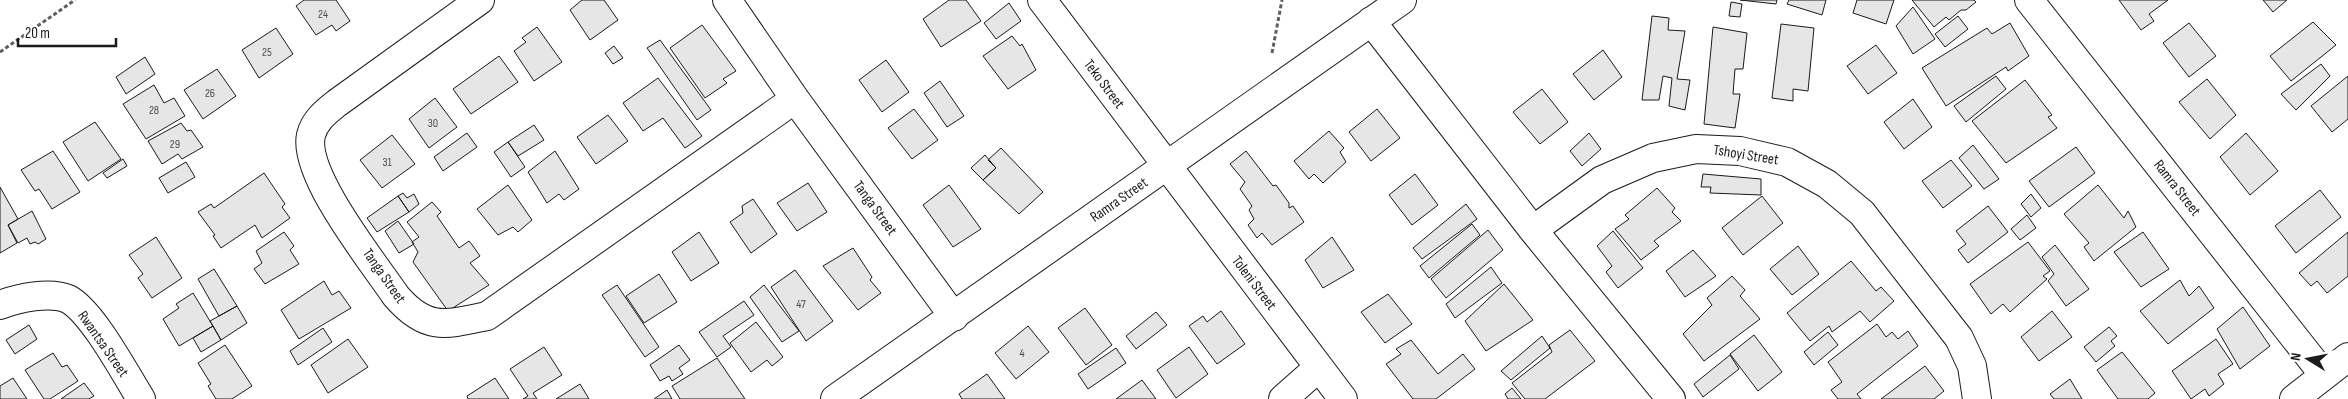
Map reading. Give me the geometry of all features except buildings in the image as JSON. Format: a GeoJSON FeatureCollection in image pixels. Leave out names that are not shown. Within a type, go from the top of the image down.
{"type":"FeatureCollection","features":[{"type":"Feature","properties":{"kind":"street","name":"Tanga Street"},"geometry":{"type":"LineString","coordinates":[[480,0],[337,103],[319,118],[311,135],[310,152],[324,189],[396,296],[408,310],[432,322],[452,323],[487,316],[795,99]]}},
{"type":"Feature","properties":{"kind":"street","name":"Tanga Street"},"geometry":{"type":"LineString","coordinates":[[727,0],[795,99],[954,317]]}},
{"type":"Feature","properties":{"kind":"street","name":"Teko Street"},"geometry":{"type":"LineString","coordinates":[[1042,0],[1166,167]]}},
{"type":"Feature","properties":{"kind":"street","name":"Ramra Street"},"geometry":{"type":"LineString","coordinates":[[835,399],[1402,0]]}},
{"type":"Feature","properties":{"kind":"street","name":"Ramra Street"},"geometry":{"type":"LineString","coordinates":[[2029,0],[2324,375]]}},
{"type":"Feature","properties":{"kind":"street"},"geometry":{"type":"LineString","coordinates":[[1371,21],[1533,230],[1671,399]]}},
{"type":"Feature","properties":{"kind":"street","name":"Tshoyi Street"},"geometry":{"type":"LineString","coordinates":[[1533,230],[1602,180],[1653,158],[1696,148],[1740,151],[1787,162],[1828,184],[1862,213],[1958,338],[1972,366],[1976,399]]}},
{"type":"Feature","properties":{"kind":"street","name":"Toleni Street"},"geometry":{"type":"LineString","coordinates":[[1166,167],[1343,399]]}},
{"type":"Feature","properties":{"kind":"street","name":"Rwantsa Street"},"geometry":{"type":"LineString","coordinates":[[0,305],[14,300],[41,296],[68,299],[80,309],[95,327],[141,399]]}},
{"type":"Feature","properties":{"kind":"street"},"geometry":{"type":"LineString","coordinates":[[2294,399],[2348,356]]}},
{"type":"Feature","properties":{"kind":"street"},"geometry":{"type":"LineString","coordinates":[[1283,399],[1318,368]]}},
{"type":"Feature","properties":{"kind":"path"},"geometry":{"type":"LineString","coordinates":[[0,52],[75,0]]}},
{"type":"Feature","properties":{"kind":"path"},"geometry":{"type":"LineString","coordinates":[[1272,54],[1282,0]]}}]}
